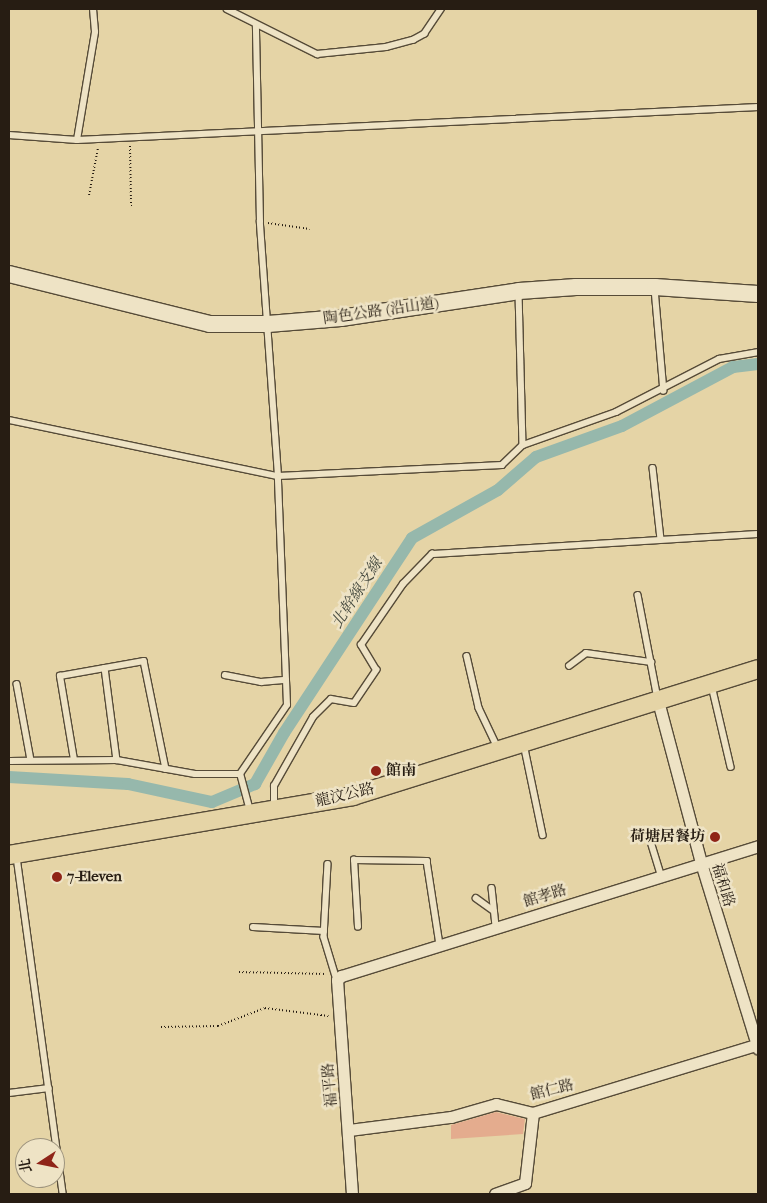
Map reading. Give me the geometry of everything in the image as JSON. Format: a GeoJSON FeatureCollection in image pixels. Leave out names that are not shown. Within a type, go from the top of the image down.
{"type":"FeatureCollection","features":[{"type":"Feature","properties":{"kind":"main road","name":"陶色公路 (沿山道)"},"geometry":{"type":"LineString","coordinates":[[9,274],[187,320],[210,324],[268,324],[341,318],[518,291],[655,287],[758,294]]}},
{"type":"Feature","properties":{"kind":"main road","name":"龍汶公路"},"geometry":{"type":"LineString","coordinates":[[12,855],[353,796],[758,669]]}},
{"type":"Feature","properties":{"kind":"street","name":"福和路"},"geometry":{"type":"LineString","coordinates":[[658,701],[701,863],[758,1045]]}},
{"type":"Feature","properties":{"kind":"street","name":"館孝路"},"geometry":{"type":"LineString","coordinates":[[338,976],[758,846]]}},
{"type":"Feature","properties":{"kind":"street","name":"福平路"},"geometry":{"type":"LineString","coordinates":[[338,976],[352,1194]]}},
{"type":"Feature","properties":{"kind":"street","name":"館仁路"},"geometry":{"type":"LineString","coordinates":[[349,1130],[451,1117],[496,1104],[534,1113],[758,1045]]}},
{"type":"Feature","properties":{"kind":"street"},"geometry":{"type":"LineString","coordinates":[[495,1194],[525,1183],[534,1113]]}},
{"type":"Feature","properties":{"kind":"lane"},"geometry":{"type":"LineString","coordinates":[[77,140],[95,32],[94,9]]}},
{"type":"Feature","properties":{"kind":"lane"},"geometry":{"type":"LineString","coordinates":[[227,9],[256,26],[317,54],[386,47],[413,40],[424,34],[441,9]]}},
{"type":"Feature","properties":{"kind":"lane"},"geometry":{"type":"LineString","coordinates":[[250,814],[240,774],[286,705],[278,476],[260,222],[256,26]]}},
{"type":"Feature","properties":{"kind":"lane"},"geometry":{"type":"LineString","coordinates":[[9,135],[77,140],[758,107]]}},
{"type":"Feature","properties":{"kind":"lane"},"geometry":{"type":"LineString","coordinates":[[655,287],[664,390]]}},
{"type":"Feature","properties":{"kind":"lane"},"geometry":{"type":"LineString","coordinates":[[518,291],[523,445]]}},
{"type":"Feature","properties":{"kind":"lane"},"geometry":{"type":"LineString","coordinates":[[9,420],[278,476],[502,465],[523,445],[616,412],[664,390],[719,359],[758,352]]}},
{"type":"Feature","properties":{"kind":"lane"},"geometry":{"type":"LineString","coordinates":[[653,468],[661,539]]}},
{"type":"Feature","properties":{"kind":"lane"},"geometry":{"type":"LineString","coordinates":[[274,810],[274,786],[313,717],[331,699],[354,703],[376,670],[362,645],[403,584],[432,554],[758,534]]}},
{"type":"Feature","properties":{"kind":"lane"},"geometry":{"type":"LineString","coordinates":[[638,595],[658,701]]}},
{"type":"Feature","properties":{"kind":"lane"},"geometry":{"type":"LineString","coordinates":[[569,666],[586,653],[651,662]]}},
{"type":"Feature","properties":{"kind":"lane"},"geometry":{"type":"LineString","coordinates":[[467,656],[479,708],[498,750]]}},
{"type":"Feature","properties":{"kind":"lane"},"geometry":{"type":"LineString","coordinates":[[74,760],[60,676],[144,661],[166,769]]}},
{"type":"Feature","properties":{"kind":"lane"},"geometry":{"type":"LineString","coordinates":[[105,668],[117,760]]}},
{"type":"Feature","properties":{"kind":"lane"},"geometry":{"type":"LineString","coordinates":[[225,675],[261,682],[286,680]]}},
{"type":"Feature","properties":{"kind":"lane"},"geometry":{"type":"LineString","coordinates":[[17,684],[31,760]]}},
{"type":"Feature","properties":{"kind":"lane"},"geometry":{"type":"LineString","coordinates":[[712,684],[732,767]]}},
{"type":"Feature","properties":{"kind":"lane"},"geometry":{"type":"LineString","coordinates":[[524,742],[543,835]]}},
{"type":"Feature","properties":{"kind":"lane"},"geometry":{"type":"LineString","coordinates":[[9,761],[117,760],[195,774],[240,774]]}},
{"type":"Feature","properties":{"kind":"lane"},"geometry":{"type":"LineString","coordinates":[[652,845],[661,875]]}},
{"type":"Feature","properties":{"kind":"lane"},"geometry":{"type":"LineString","coordinates":[[12,855],[49,1088],[63,1194]]}},
{"type":"Feature","properties":{"kind":"lane"},"geometry":{"type":"LineString","coordinates":[[358,927],[354,860],[427,861],[440,945]]}},
{"type":"Feature","properties":{"kind":"lane"},"geometry":{"type":"LineString","coordinates":[[328,864],[324,931],[338,976]]}},
{"type":"Feature","properties":{"kind":"lane"},"geometry":{"type":"LineString","coordinates":[[492,888],[496,927]]}},
{"type":"Feature","properties":{"kind":"lane"},"geometry":{"type":"LineString","coordinates":[[476,898],[494,911]]}},
{"type":"Feature","properties":{"kind":"lane"},"geometry":{"type":"LineString","coordinates":[[253,927],[324,931]]}},
{"type":"Feature","properties":{"kind":"lane"},"geometry":{"type":"LineString","coordinates":[[9,1093],[49,1088]]}},
{"type":"Feature","properties":{"kind":"path"},"geometry":{"type":"LineString","coordinates":[[130,137],[130,206]]}},
{"type":"Feature","properties":{"kind":"path"},"geometry":{"type":"LineString","coordinates":[[89,195],[100,139]]}},
{"type":"Feature","properties":{"kind":"path"},"geometry":{"type":"LineString","coordinates":[[260,222],[310,229]]}},
{"type":"Feature","properties":{"kind":"path"},"geometry":{"type":"LineString","coordinates":[[239,972],[338,976]]}},
{"type":"Feature","properties":{"kind":"path"},"geometry":{"type":"LineString","coordinates":[[161,1027],[218,1026],[266,1008],[340,1018]]}},
{"type":"Feature","properties":{"kind":"building"},"geometry":{"type":"Polygon","coordinates":[[[496,1112],[525,1119],[523,1134],[451,1139],[451,1125],[496,1112]]]}},
{"type":"Feature","properties":{"kind":"waterway","name":"北幹線支線"},"geometry":{"type":"LineString","coordinates":[[9,777],[128,784],[212,802],[255,784],[284,733],[412,538],[498,490],[536,457],[622,426],[733,367],[758,364]]}},
{"type":"Feature","properties":{"kind":"place","name":"館南"},"geometry":{"type":"Point","coordinates":[376,771]}},
{"type":"Feature","properties":{"kind":"place","name":"荷塘居餐坊"},"geometry":{"type":"Point","coordinates":[715,837]}},
{"type":"Feature","properties":{"kind":"place","name":"7-Eleven"},"geometry":{"type":"Point","coordinates":[57,877]}}]}
